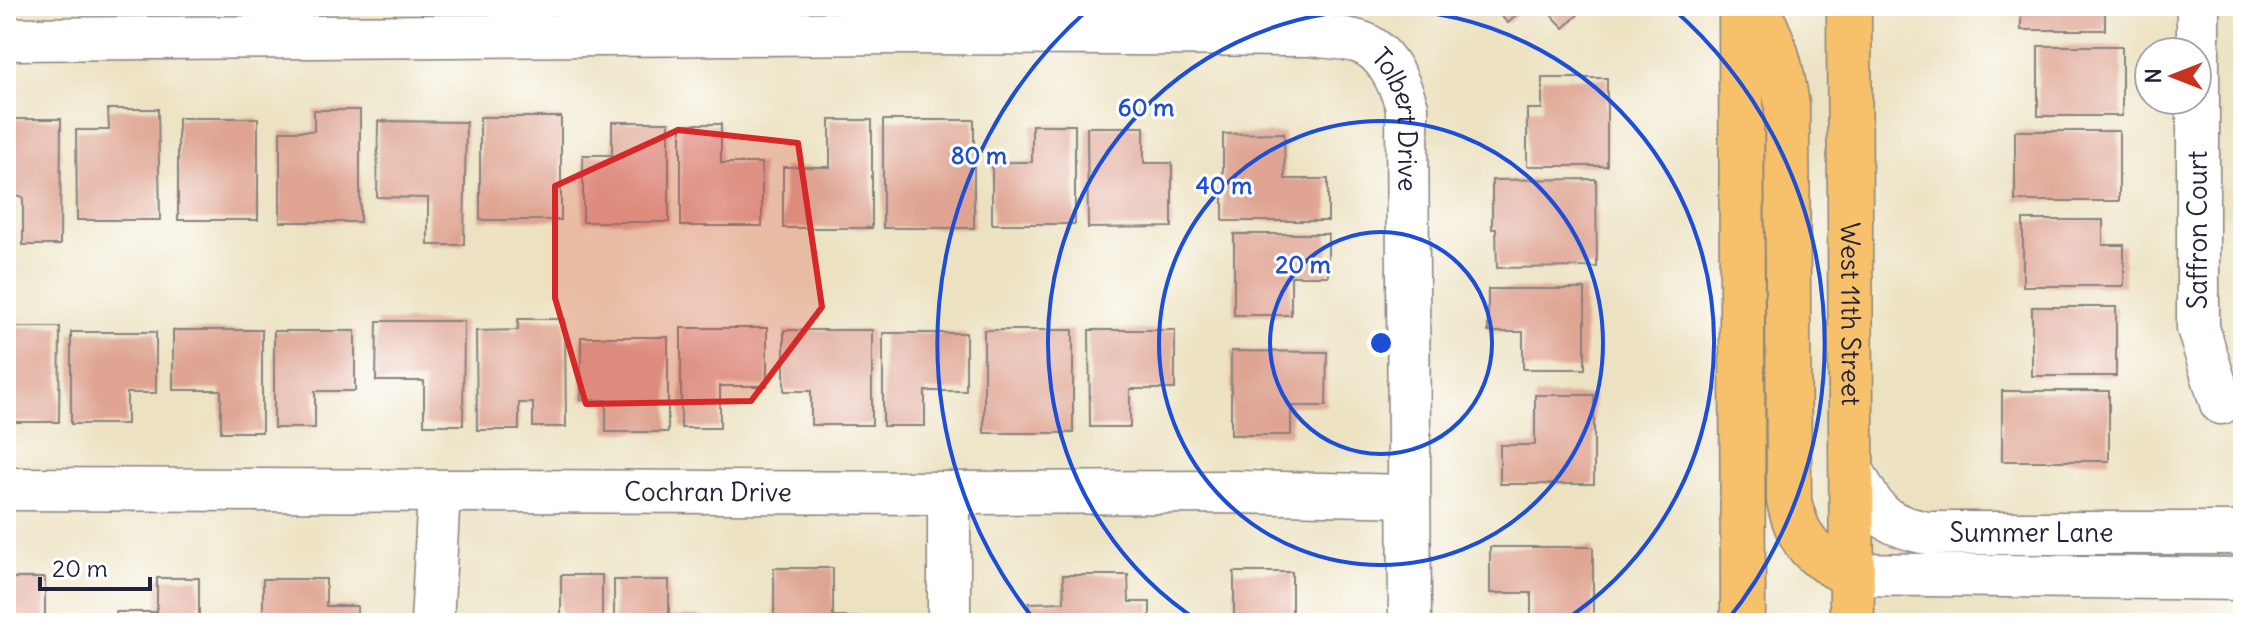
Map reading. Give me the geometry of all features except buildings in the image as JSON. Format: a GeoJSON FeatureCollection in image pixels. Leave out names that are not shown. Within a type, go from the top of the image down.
{"type":"FeatureCollection","features":[{"type":"Feature","properties":{"kind":"main road"},"geometry":{"type":"LineString","coordinates":[[1741,6],[1743,623]]}},
{"type":"Feature","properties":{"kind":"main road"},"geometry":{"type":"LineString","coordinates":[[1754,6],[1773,44],[1783,76],[1787,105],[1789,501],[1803,541],[1816,556],[1851,574]]}},
{"type":"Feature","properties":{"kind":"main road","name":"West 11th Street"},"geometry":{"type":"LineString","coordinates":[[1849,6],[1852,623]]}},
{"type":"Feature","properties":{"kind":"street","name":"Saffron Court"},"geometry":{"type":"LineString","coordinates":[[2198,6],[2198,328],[2221,403]]}},
{"type":"Feature","properties":{"kind":"street","name":"Tolbert Drive"},"geometry":{"type":"LineString","coordinates":[[6,39],[901,20],[1308,35],[1362,42],[1378,53],[1401,86],[1407,107],[1410,623]]}},
{"type":"Feature","properties":{"kind":"street","name":"Summer Lane"},"geometry":{"type":"LineString","coordinates":[[1851,468],[1883,517],[1903,528],[1927,533],[2243,533]]}},
{"type":"Feature","properties":{"kind":"street","name":"Cochran Drive"},"geometry":{"type":"LineString","coordinates":[[6,489],[1234,492],[1409,496]]}},
{"type":"Feature","properties":{"kind":"street"},"geometry":{"type":"LineString","coordinates":[[432,623],[439,492]]}},
{"type":"Feature","properties":{"kind":"street"},"geometry":{"type":"LineString","coordinates":[[949,493],[949,623]]}},
{"type":"Feature","properties":{"kind":"street","name":"Summer Lane"},"geometry":{"type":"LineString","coordinates":[[1851,574],[2243,579]]}},
{"type":"Feature","properties":{"kind":"highlighted area"},"geometry":{"type":"Polygon","coordinates":[[[678,130],[798,143],[822,307],[751,401],[586,404],[555,298],[555,186],[678,130]]]}}]}
